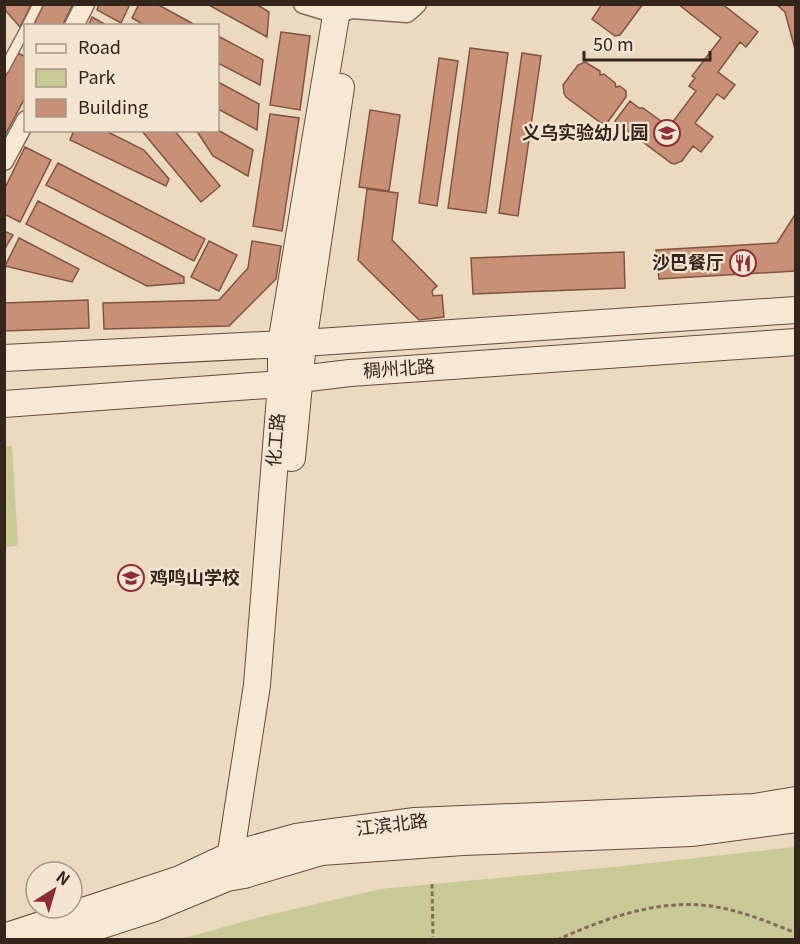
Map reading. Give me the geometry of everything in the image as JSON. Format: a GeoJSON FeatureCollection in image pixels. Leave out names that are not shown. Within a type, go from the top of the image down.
{"type":"FeatureCollection","features":[{"type":"Feature","properties":{"kind":"main road","name":"化工路"},"geometry":{"type":"LineString","coordinates":[[238,865],[291,382],[292,344],[345,8]]}},
{"type":"Feature","properties":{"kind":"main road","name":"稠州北路"},"geometry":{"type":"LineString","coordinates":[[4,358],[292,344],[795,310]]}},
{"type":"Feature","properties":{"kind":"main road","name":"稠州北路"},"geometry":{"type":"LineString","coordinates":[[4,404],[291,382],[362,372],[795,342]]}},
{"type":"Feature","properties":{"kind":"main road","name":"江滨北路"},"geometry":{"type":"LineString","coordinates":[[56,939],[152,909],[296,837],[415,820],[754,807],[795,800]]}},
{"type":"Feature","properties":{"kind":"main road","name":"江滨北路"},"geometry":{"type":"LineString","coordinates":[[4,937],[180,879],[238,865],[321,852],[463,842],[691,833],[795,819]]}},
{"type":"Feature","properties":{"kind":"street"},"geometry":{"type":"LineString","coordinates":[[75,24],[85,4]]}},
{"type":"Feature","properties":{"kind":"street"},"geometry":{"type":"LineString","coordinates":[[303,4],[407,13],[417,4]]}},
{"type":"Feature","properties":{"kind":"street"},"geometry":{"type":"LineString","coordinates":[[4,160],[24,124]]}},
{"type":"Feature","properties":{"kind":"lane"},"geometry":{"type":"LineString","coordinates":[[28,24],[38,4]]}},
{"type":"Feature","properties":{"kind":"lane"},"geometry":{"type":"LineString","coordinates":[[4,69],[24,31]]}},
{"type":"Feature","properties":{"kind":"path"},"geometry":{"type":"LineString","coordinates":[[432,884],[433,937]]}},
{"type":"Feature","properties":{"kind":"path"},"geometry":{"type":"LineString","coordinates":[[557,939],[601,921],[640,910],[684,905],[719,907],[757,917],[795,933]]}},
{"type":"Feature","properties":{"kind":"green space"},"geometry":{"type":"Polygon","coordinates":[[[4,446],[12,446],[18,546],[5,547],[4,446]]]}},
{"type":"Feature","properties":{"kind":"green space"},"geometry":{"type":"Polygon","coordinates":[[[795,847],[795,939],[180,939],[264,916],[381,889],[795,847]]]}},
{"type":"Feature","properties":{"kind":"building"},"geometry":{"type":"Polygon","coordinates":[[[4,4],[28,4],[30,7],[20,27],[4,9],[4,4]]]}},
{"type":"Feature","properties":{"kind":"building"},"geometry":{"type":"Polygon","coordinates":[[[44,4],[73,4],[63,24],[34,24],[44,4]]]}},
{"type":"Feature","properties":{"kind":"building"},"geometry":{"type":"Polygon","coordinates":[[[99,4],[130,4],[121,23],[97,10],[99,4]]]}},
{"type":"Feature","properties":{"kind":"building"},"geometry":{"type":"Polygon","coordinates":[[[139,4],[157,4],[193,24],[142,24],[132,18],[139,4]]]}},
{"type":"Feature","properties":{"kind":"building"},"geometry":{"type":"Polygon","coordinates":[[[207,4],[256,4],[269,12],[267,37],[207,4]]]}},
{"type":"Feature","properties":{"kind":"building"},"geometry":{"type":"Polygon","coordinates":[[[602,4],[643,4],[620,35],[615,36],[592,19],[602,4]]]}},
{"type":"Feature","properties":{"kind":"building"},"geometry":{"type":"Polygon","coordinates":[[[678,4],[722,4],[758,32],[746,47],[740,42],[718,72],[735,85],[724,99],[717,94],[695,123],[713,137],[701,152],[693,146],[682,161],[675,164],[615,121],[630,101],[669,127],[696,91],[689,86],[695,78],[692,76],[721,38],[678,4]]]}},
{"type":"Feature","properties":{"kind":"building"},"geometry":{"type":"Polygon","coordinates":[[[776,4],[796,4],[796,53],[785,12],[776,4]]]}},
{"type":"Feature","properties":{"kind":"building"},"geometry":{"type":"Polygon","coordinates":[[[92,17],[104,24],[89,24],[92,17]]]}},
{"type":"Feature","properties":{"kind":"building"},"geometry":{"type":"Polygon","coordinates":[[[281,32],[310,36],[300,110],[270,105],[281,32]]]}},
{"type":"Feature","properties":{"kind":"building"},"geometry":{"type":"Polygon","coordinates":[[[219,37],[263,60],[260,85],[219,64],[219,37]]]}},
{"type":"Feature","properties":{"kind":"building"},"geometry":{"type":"Polygon","coordinates":[[[470,48],[508,53],[486,213],[448,208],[470,48]]]}},
{"type":"Feature","properties":{"kind":"building"},"geometry":{"type":"Polygon","coordinates":[[[18,53],[24,56],[24,100],[4,137],[4,79],[18,53]]]}},
{"type":"Feature","properties":{"kind":"building"},"geometry":{"type":"Polygon","coordinates":[[[522,53],[541,56],[518,216],[499,213],[522,53]]]}},
{"type":"Feature","properties":{"kind":"building"},"geometry":{"type":"Polygon","coordinates":[[[439,58],[458,61],[437,206],[419,203],[439,58]]]}},
{"type":"Feature","properties":{"kind":"building"},"geometry":{"type":"Polygon","coordinates":[[[585,62],[600,71],[600,75],[604,74],[615,83],[616,87],[620,86],[626,91],[626,97],[607,123],[601,123],[566,97],[564,93],[563,85],[578,65],[585,62]]]}},
{"type":"Feature","properties":{"kind":"building"},"geometry":{"type":"Polygon","coordinates":[[[219,83],[259,104],[257,130],[219,110],[219,83]]]}},
{"type":"Feature","properties":{"kind":"building"},"geometry":{"type":"Polygon","coordinates":[[[370,110],[400,115],[389,191],[359,187],[370,110]]]}},
{"type":"Feature","properties":{"kind":"building"},"geometry":{"type":"Polygon","coordinates":[[[270,114],[299,118],[282,231],[253,226],[270,114]]]}},
{"type":"Feature","properties":{"kind":"building"},"geometry":{"type":"Polygon","coordinates":[[[219,131],[253,150],[248,176],[213,156],[197,132],[219,131]]]}},
{"type":"Feature","properties":{"kind":"building"},"geometry":{"type":"Polygon","coordinates":[[[73,132],[108,132],[144,150],[169,179],[166,186],[70,140],[73,132]]]}},
{"type":"Feature","properties":{"kind":"building"},"geometry":{"type":"Polygon","coordinates":[[[143,132],[176,132],[220,186],[201,202],[143,132]]]}},
{"type":"Feature","properties":{"kind":"building"},"geometry":{"type":"Polygon","coordinates":[[[25,147],[51,160],[20,222],[4,214],[4,190],[25,147]]]}},
{"type":"Feature","properties":{"kind":"building"},"geometry":{"type":"Polygon","coordinates":[[[58,163],[205,239],[194,261],[46,185],[58,163]]]}},
{"type":"Feature","properties":{"kind":"building"},"geometry":{"type":"Polygon","coordinates":[[[367,189],[398,193],[392,240],[437,286],[432,291],[433,296],[442,295],[444,317],[419,320],[358,260],[367,189]]]}},
{"type":"Feature","properties":{"kind":"building"},"geometry":{"type":"Polygon","coordinates":[[[38,201],[184,277],[184,283],[147,286],[26,224],[38,201]]]}},
{"type":"Feature","properties":{"kind":"building"},"geometry":{"type":"Polygon","coordinates":[[[796,213],[796,271],[659,279],[656,250],[777,243],[796,213]]]}},
{"type":"Feature","properties":{"kind":"building"},"geometry":{"type":"Polygon","coordinates":[[[4,231],[13,235],[4,250],[4,231]]]}},
{"type":"Feature","properties":{"kind":"building"},"geometry":{"type":"Polygon","coordinates":[[[19,238],[79,269],[72,282],[5,266],[19,238]]]}},
{"type":"Feature","properties":{"kind":"building"},"geometry":{"type":"Polygon","coordinates":[[[209,241],[237,255],[219,291],[191,277],[209,241]]]}},
{"type":"Feature","properties":{"kind":"building"},"geometry":{"type":"Polygon","coordinates":[[[252,241],[281,246],[276,279],[229,326],[104,329],[103,303],[219,300],[248,268],[252,241]]]}},
{"type":"Feature","properties":{"kind":"building"},"geometry":{"type":"Polygon","coordinates":[[[624,252],[625,288],[473,294],[471,258],[624,252]]]}},
{"type":"Feature","properties":{"kind":"building"},"geometry":{"type":"Polygon","coordinates":[[[88,300],[89,328],[4,331],[4,303],[88,300]]]}},
{"type":"Feature","properties":{"kind":"place","name":"义乌实验幼儿园"},"geometry":{"type":"Point","coordinates":[667,133]}},
{"type":"Feature","properties":{"kind":"place","name":"沙巴餐厅"},"geometry":{"type":"Point","coordinates":[743,263]}},
{"type":"Feature","properties":{"kind":"place","name":"鸡鸣山学校"},"geometry":{"type":"Point","coordinates":[131,578]}}]}
